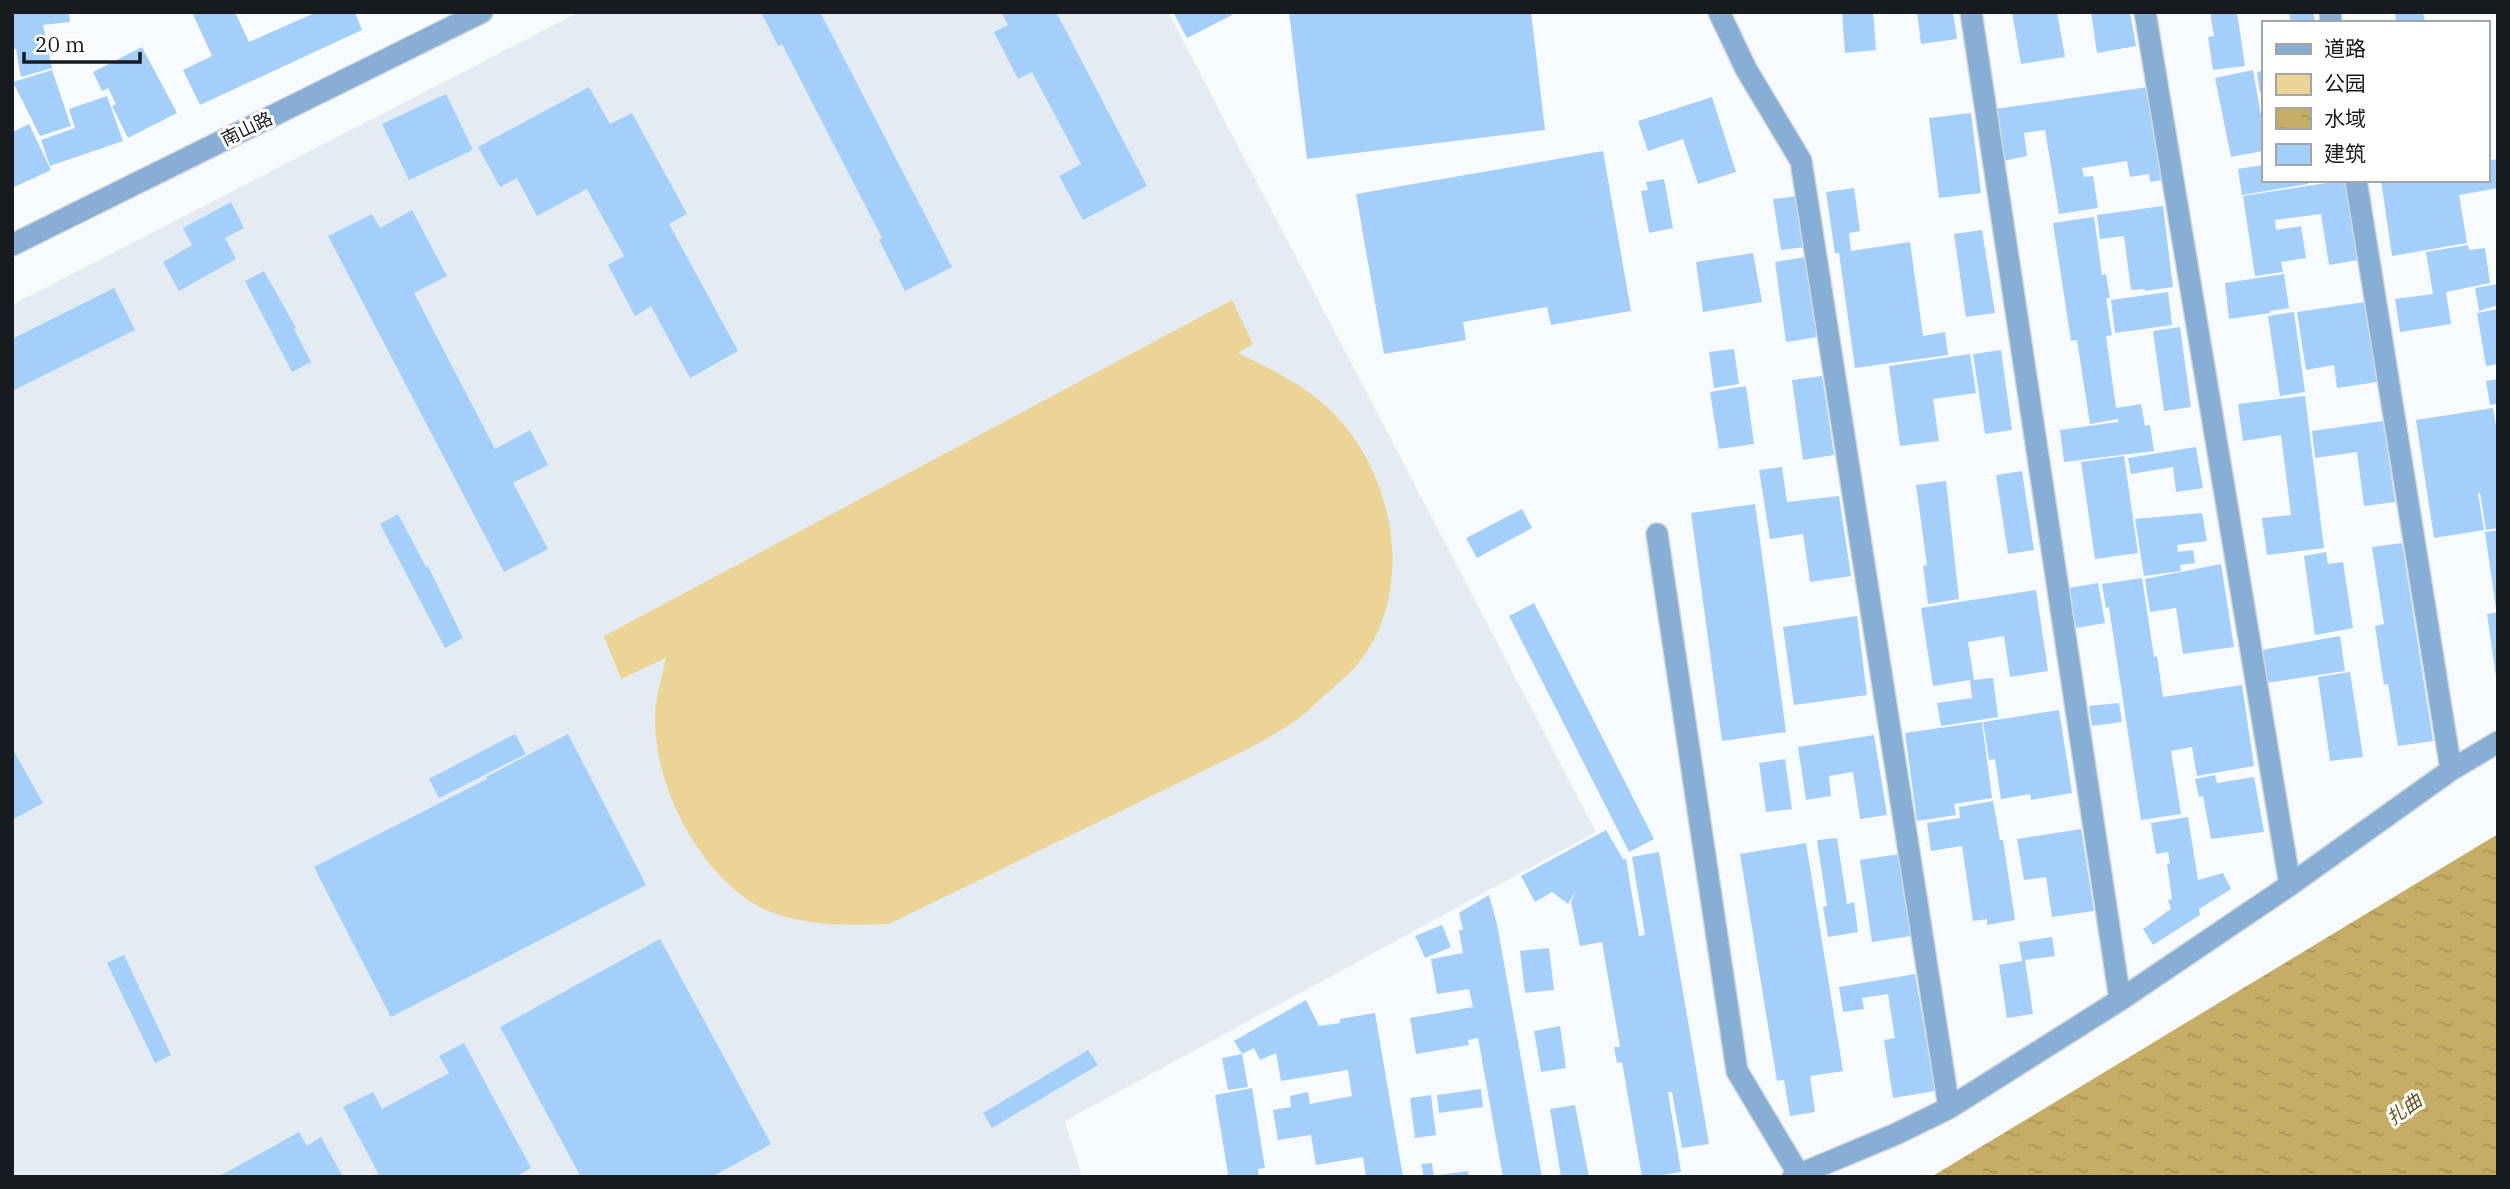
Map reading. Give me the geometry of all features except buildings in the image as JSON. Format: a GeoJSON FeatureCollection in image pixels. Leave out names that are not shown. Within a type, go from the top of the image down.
{"type":"FeatureCollection","features":[{"type":"Feature","properties":{"kind":"street","name":"南山路"},"geometry":{"type":"LineString","coordinates":[[12,245],[482,12]]}},
{"type":"Feature","properties":{"kind":"street"},"geometry":{"type":"LineString","coordinates":[[1719,12],[1746,69],[1801,161],[1949,1108]]}},
{"type":"Feature","properties":{"kind":"street"},"geometry":{"type":"LineString","coordinates":[[1971,12],[2120,1000]]}},
{"type":"Feature","properties":{"kind":"street"},"geometry":{"type":"LineString","coordinates":[[2145,12],[2290,885]]}},
{"type":"Feature","properties":{"kind":"street"},"geometry":{"type":"LineString","coordinates":[[2356,182],[2451,770]]}},
{"type":"Feature","properties":{"kind":"street"},"geometry":{"type":"LineString","coordinates":[[1657,534],[1737,1071],[1796,1176],[1896,1134],[1949,1108],[2120,1000],[2290,885],[2451,770],[2498,742]]}},
{"type":"Feature","properties":{"kind":"shaded area"},"geometry":{"type":"Polygon","coordinates":[[[579,12],[1168,12],[1596,832],[1065,1121],[1082,1177],[12,1177],[12,305],[579,12]]]}},
{"type":"Feature","properties":{"kind":"green space"},"geometry":{"type":"Polygon","coordinates":[[[1232,300],[1253,344],[1238,353],[1296,384],[1328,408],[1351,434],[1369,464],[1383,497],[1391,532],[1392,568],[1388,602],[1376,635],[1355,668],[1298,719],[1248,749],[889,924],[853,925],[798,920],[763,909],[728,884],[694,842],[680,818],[661,767],[655,716],[666,658],[621,679],[604,636],[1232,300]]]}},
{"type":"Feature","properties":{"kind":"water","name":"扎曲"},"geometry":{"type":"Polygon","coordinates":[[[2498,834],[2498,1177],[1931,1177],[2498,834]]]}}]}
